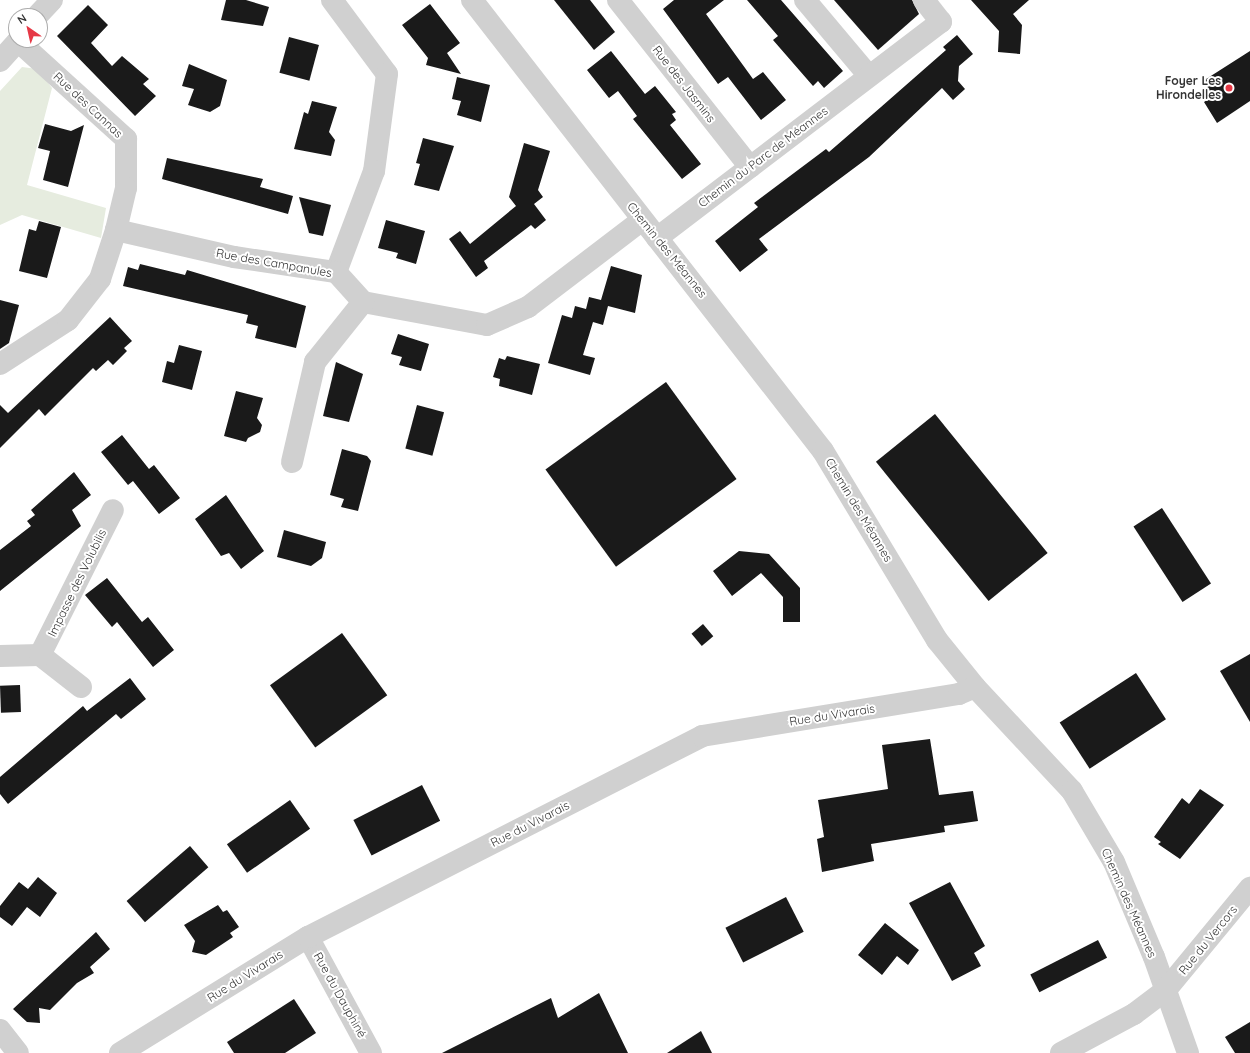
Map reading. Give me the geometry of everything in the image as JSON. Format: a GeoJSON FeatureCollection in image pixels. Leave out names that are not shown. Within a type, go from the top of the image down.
{"type":"FeatureCollection","features":[{"type":"Feature","properties":{"kind":"street"},"geometry":{"type":"LineString","coordinates":[[44,8],[52,0]]}},
{"type":"Feature","properties":{"kind":"street"},"geometry":{"type":"LineString","coordinates":[[332,0],[387,74],[374,171],[336,272]]}},
{"type":"Feature","properties":{"kind":"street","name":"Chemin des Méannes"},"geometry":{"type":"LineString","coordinates":[[472,0],[642,220],[824,451],[937,640],[975,687],[1072,791],[1114,862],[1188,1053]]}},
{"type":"Feature","properties":{"kind":"street","name":"Rue des Jasmins"},"geometry":{"type":"LineString","coordinates":[[618,0],[750,168]]}},
{"type":"Feature","properties":{"kind":"street"},"geometry":{"type":"LineString","coordinates":[[805,0],[869,76]]}},
{"type":"Feature","properties":{"kind":"street","name":"Chemin du Parc de Méannes"},"geometry":{"type":"LineString","coordinates":[[657,238],[941,22],[924,0]]}},
{"type":"Feature","properties":{"kind":"street"},"geometry":{"type":"LineString","coordinates":[[0,61],[12,48]]}},
{"type":"Feature","properties":{"kind":"street","name":"Rue des Cannas"},"geometry":{"type":"LineString","coordinates":[[27,48],[126,139],[126,188],[116,230]]}},
{"type":"Feature","properties":{"kind":"street"},"geometry":{"type":"LineString","coordinates":[[292,462],[315,362],[363,302],[460,322],[487,325],[500,321],[528,307],[642,220]]}},
{"type":"Feature","properties":{"kind":"street"},"geometry":{"type":"LineString","coordinates":[[0,364],[68,320],[100,278],[116,230]]}},
{"type":"Feature","properties":{"kind":"street","name":"Rue des Campanules"},"geometry":{"type":"LineString","coordinates":[[116,230],[234,257],[336,272],[363,302]]}},
{"type":"Feature","properties":{"kind":"street","name":"Impasse des Volubilis"},"geometry":{"type":"LineString","coordinates":[[40,655],[113,510]]}},
{"type":"Feature","properties":{"kind":"street"},"geometry":{"type":"LineString","coordinates":[[0,656],[40,655],[81,687]]}},
{"type":"Feature","properties":{"kind":"street","name":"Rue du Vivarais"},"geometry":{"type":"LineString","coordinates":[[120,1053],[308,937],[702,736],[959,694],[975,687]]}},
{"type":"Feature","properties":{"kind":"street","name":"Rue du Vercors"},"geometry":{"type":"LineString","coordinates":[[1061,1053],[1134,1014],[1165,991],[1250,888]]}},
{"type":"Feature","properties":{"kind":"street","name":"Rue du Dauphiné"},"geometry":{"type":"LineString","coordinates":[[308,937],[372,1053]]}},
{"type":"Feature","properties":{"kind":"street"},"geometry":{"type":"LineString","coordinates":[[0,1030],[18,1053]]}},
{"type":"Feature","properties":{"kind":"shaded area"},"geometry":{"type":"Polygon","coordinates":[[[22,67],[37,69],[52,88],[27,185],[106,208],[101,238],[22,215],[0,225],[0,91],[22,67]]]}},
{"type":"Feature","properties":{"kind":"building"},"geometry":{"type":"Polygon","coordinates":[[[226,0],[246,0],[269,7],[263,26],[221,20],[226,0]]]}},
{"type":"Feature","properties":{"kind":"building"},"geometry":{"type":"Polygon","coordinates":[[[554,0],[590,0],[615,32],[594,50],[554,0]]]}},
{"type":"Feature","properties":{"kind":"building"},"geometry":{"type":"Polygon","coordinates":[[[674,0],[724,0],[706,14],[753,79],[763,72],[786,100],[761,120],[728,77],[718,84],[663,9],[674,0]]]}},
{"type":"Feature","properties":{"kind":"building"},"geometry":{"type":"Polygon","coordinates":[[[747,0],[781,0],[843,71],[824,88],[818,81],[813,86],[773,40],[778,36],[747,0]]]}},
{"type":"Feature","properties":{"kind":"building"},"geometry":{"type":"Polygon","coordinates":[[[834,0],[912,0],[919,14],[878,50],[834,0]]]}},
{"type":"Feature","properties":{"kind":"building"},"geometry":{"type":"Polygon","coordinates":[[[971,0],[1029,0],[1013,14],[1022,25],[1020,54],[998,52],[999,31],[971,0]]]}},
{"type":"Feature","properties":{"kind":"building"},"geometry":{"type":"Polygon","coordinates":[[[430,4],[460,43],[447,53],[461,74],[426,65],[428,58],[402,25],[430,4]]]}},
{"type":"Feature","properties":{"kind":"building"},"geometry":{"type":"Polygon","coordinates":[[[88,5],[108,25],[91,43],[112,66],[122,56],[149,79],[143,84],[156,96],[135,116],[57,36],[88,5]]]}},
{"type":"Feature","properties":{"kind":"building"},"geometry":{"type":"Polygon","coordinates":[[[957,35],[973,54],[959,66],[958,81],[965,89],[953,100],[942,88],[869,157],[759,239],[768,250],[740,272],[715,241],[758,207],[754,203],[826,149],[829,152],[946,50],[943,47],[957,35]]]}},
{"type":"Feature","properties":{"kind":"building"},"geometry":{"type":"Polygon","coordinates":[[[289,37],[319,45],[309,81],[279,73],[289,37]]]}},
{"type":"Feature","properties":{"kind":"building"},"geometry":{"type":"Polygon","coordinates":[[[611,51],[645,94],[655,86],[676,112],[672,114],[676,120],[670,125],[701,164],[682,179],[633,119],[637,116],[618,91],[609,98],[587,70],[611,51]]]}},
{"type":"Feature","properties":{"kind":"building","name":"Foyer Les Hirondelles"},"geometry":{"type":"Polygon","coordinates":[[[1250,51],[1250,101],[1217,123],[1204,102],[1213,96],[1203,81],[1250,51]]]}},
{"type":"Feature","properties":{"kind":"building"},"geometry":{"type":"Polygon","coordinates":[[[189,64],[227,80],[220,106],[210,112],[188,105],[194,89],[182,86],[189,64]]]}},
{"type":"Feature","properties":{"kind":"building"},"geometry":{"type":"Polygon","coordinates":[[[457,77],[490,85],[481,122],[457,115],[461,101],[452,99],[457,77]]]}},
{"type":"Feature","properties":{"kind":"building"},"geometry":{"type":"Polygon","coordinates":[[[312,101],[337,107],[329,132],[335,140],[331,156],[294,149],[304,112],[308,114],[312,101]]]}},
{"type":"Feature","properties":{"kind":"building"},"geometry":{"type":"Polygon","coordinates":[[[45,124],[71,131],[84,125],[68,187],[43,180],[50,151],[38,148],[45,124]]]}},
{"type":"Feature","properties":{"kind":"building"},"geometry":{"type":"Polygon","coordinates":[[[423,138],[454,146],[439,191],[414,185],[420,164],[416,163],[423,138]]]}},
{"type":"Feature","properties":{"kind":"building"},"geometry":{"type":"Polygon","coordinates":[[[524,143],[550,151],[538,190],[543,197],[534,204],[546,220],[535,229],[531,225],[484,261],[488,268],[476,277],[449,239],[460,231],[470,244],[516,206],[509,197],[524,143]]]}},
{"type":"Feature","properties":{"kind":"building"},"geometry":{"type":"Polygon","coordinates":[[[167,158],[263,179],[260,187],[293,196],[288,214],[162,179],[167,158]]]}},
{"type":"Feature","properties":{"kind":"building"},"geometry":{"type":"Polygon","coordinates":[[[299,197],[331,205],[323,236],[309,233],[299,197]]]}},
{"type":"Feature","properties":{"kind":"building"},"geometry":{"type":"Polygon","coordinates":[[[386,220],[425,231],[416,264],[396,258],[398,253],[378,248],[386,220]]]}},
{"type":"Feature","properties":{"kind":"building"},"geometry":{"type":"Polygon","coordinates":[[[39,221],[61,227],[47,278],[19,271],[29,229],[36,231],[39,221]]]}},
{"type":"Feature","properties":{"kind":"building"},"geometry":{"type":"Polygon","coordinates":[[[140,264],[185,275],[187,270],[306,306],[296,348],[255,338],[258,326],[246,323],[248,315],[123,286],[128,267],[138,270],[140,264]]]}},
{"type":"Feature","properties":{"kind":"building"},"geometry":{"type":"Polygon","coordinates":[[[611,266],[642,275],[635,313],[608,306],[603,325],[593,322],[583,355],[595,358],[590,375],[548,363],[562,315],[572,318],[575,306],[586,309],[589,297],[601,300],[611,266]]]}},
{"type":"Feature","properties":{"kind":"building"},"geometry":{"type":"Polygon","coordinates":[[[0,300],[19,305],[9,343],[0,349],[0,300]]]}},
{"type":"Feature","properties":{"kind":"building"},"geometry":{"type":"Polygon","coordinates":[[[110,317],[132,341],[124,348],[127,351],[113,365],[108,360],[96,371],[93,368],[45,416],[39,409],[0,448],[0,405],[8,413],[110,317]]]}},
{"type":"Feature","properties":{"kind":"building"},"geometry":{"type":"Polygon","coordinates":[[[398,334],[429,344],[421,371],[399,365],[402,357],[391,354],[398,334]]]}},
{"type":"Feature","properties":{"kind":"building"},"geometry":{"type":"Polygon","coordinates":[[[179,345],[202,351],[192,390],[162,382],[167,361],[174,363],[179,345]]]}},
{"type":"Feature","properties":{"kind":"building"},"geometry":{"type":"Polygon","coordinates":[[[507,356],[540,364],[532,395],[499,386],[500,379],[493,377],[499,358],[505,360],[507,356]]]}},
{"type":"Feature","properties":{"kind":"building"},"geometry":{"type":"Polygon","coordinates":[[[336,362],[363,374],[349,422],[323,416],[336,362]]]}},
{"type":"Feature","properties":{"kind":"building"},"geometry":{"type":"Polygon","coordinates":[[[666,382],[737,479],[616,567],[545,470],[666,382]]]}},
{"type":"Feature","properties":{"kind":"building"},"geometry":{"type":"Polygon","coordinates":[[[236,391],[263,398],[257,418],[262,425],[260,432],[248,438],[246,442],[224,436],[236,391]]]}},
{"type":"Feature","properties":{"kind":"building"},"geometry":{"type":"Polygon","coordinates":[[[417,405],[444,412],[432,456],[405,448],[417,405]]]}},
{"type":"Feature","properties":{"kind":"building"},"geometry":{"type":"Polygon","coordinates":[[[935,414],[1048,553],[989,601],[876,462],[935,414]]]}},
{"type":"Feature","properties":{"kind":"building"},"geometry":{"type":"Polygon","coordinates":[[[122,435],[149,469],[154,465],[180,498],[159,514],[133,481],[128,485],[101,452],[122,435]]]}},
{"type":"Feature","properties":{"kind":"building"},"geometry":{"type":"Polygon","coordinates":[[[342,449],[367,456],[371,461],[358,511],[341,507],[344,499],[330,495],[342,449]]]}},
{"type":"Feature","properties":{"kind":"building"},"geometry":{"type":"Polygon","coordinates":[[[74,472],[91,495],[72,510],[81,526],[0,591],[0,550],[31,526],[27,521],[35,515],[31,510],[74,472]]]}},
{"type":"Feature","properties":{"kind":"building"},"geometry":{"type":"Polygon","coordinates":[[[226,495],[264,551],[241,569],[229,553],[221,556],[195,519],[226,495]]]}},
{"type":"Feature","properties":{"kind":"building"},"geometry":{"type":"Polygon","coordinates":[[[1162,508],[1211,583],[1183,602],[1133,527],[1162,508]]]}},
{"type":"Feature","properties":{"kind":"building"},"geometry":{"type":"Polygon","coordinates":[[[284,530],[326,542],[322,558],[311,566],[277,557],[284,530]]]}},
{"type":"Feature","properties":{"kind":"building"},"geometry":{"type":"Polygon","coordinates":[[[739,551],[769,554],[800,588],[800,622],[783,622],[783,597],[761,573],[732,596],[713,571],[739,551]]]}},
{"type":"Feature","properties":{"kind":"building"},"geometry":{"type":"Polygon","coordinates":[[[107,578],[142,622],[148,617],[174,650],[153,667],[117,622],[112,627],[85,595],[107,578]]]}},
{"type":"Feature","properties":{"kind":"building"},"geometry":{"type":"Polygon","coordinates":[[[703,624],[713,636],[702,646],[692,634],[703,624]]]}},
{"type":"Feature","properties":{"kind":"building"},"geometry":{"type":"Polygon","coordinates":[[[342,633],[387,695],[315,748],[270,685],[342,633]]]}},
{"type":"Feature","properties":{"kind":"building"},"geometry":{"type":"Polygon","coordinates":[[[1250,654],[1250,722],[1220,671],[1250,654]]]}},
{"type":"Feature","properties":{"kind":"building"},"geometry":{"type":"Polygon","coordinates":[[[1136,673],[1166,719],[1090,769],[1060,723],[1136,673]]]}},
{"type":"Feature","properties":{"kind":"building"},"geometry":{"type":"Polygon","coordinates":[[[130,678],[146,699],[121,719],[116,714],[8,804],[0,794],[0,777],[83,706],[87,711],[130,678]]]}},
{"type":"Feature","properties":{"kind":"building"},"geometry":{"type":"Polygon","coordinates":[[[20,685],[21,712],[1,713],[0,686],[20,685]]]}},
{"type":"Feature","properties":{"kind":"building"},"geometry":{"type":"Polygon","coordinates":[[[930,739],[939,795],[973,791],[978,821],[944,826],[945,832],[871,844],[874,861],[822,872],[817,839],[824,837],[818,800],[888,789],[882,745],[930,739]]]}},
{"type":"Feature","properties":{"kind":"building"},"geometry":{"type":"Polygon","coordinates":[[[422,785],[440,821],[372,856],[353,820],[422,785]]]}},
{"type":"Feature","properties":{"kind":"building"},"geometry":{"type":"Polygon","coordinates":[[[1200,789],[1224,805],[1180,859],[1158,844],[1161,842],[1154,837],[1182,798],[1189,804],[1200,789]]]}},
{"type":"Feature","properties":{"kind":"building"},"geometry":{"type":"Polygon","coordinates":[[[290,800],[310,829],[247,873],[227,844],[290,800]]]}},
{"type":"Feature","properties":{"kind":"building"},"geometry":{"type":"Polygon","coordinates":[[[190,846],[208,867],[145,922],[127,901],[190,846]]]}},
{"type":"Feature","properties":{"kind":"building"},"geometry":{"type":"Polygon","coordinates":[[[38,877],[57,893],[40,917],[27,907],[12,926],[0,917],[0,906],[19,882],[28,889],[38,877]]]}},
{"type":"Feature","properties":{"kind":"building"},"geometry":{"type":"Polygon","coordinates":[[[950,882],[985,946],[974,953],[981,966],[952,981],[909,903],[950,882]]]}},
{"type":"Feature","properties":{"kind":"building"},"geometry":{"type":"Polygon","coordinates":[[[786,897],[804,932],[743,963],[725,928],[786,897]]]}},
{"type":"Feature","properties":{"kind":"building"},"geometry":{"type":"Polygon","coordinates":[[[218,905],[223,912],[227,910],[239,927],[230,933],[233,937],[206,955],[192,952],[195,941],[184,925],[218,905]]]}},
{"type":"Feature","properties":{"kind":"building"},"geometry":{"type":"Polygon","coordinates":[[[885,923],[919,950],[908,965],[897,956],[882,975],[858,955],[885,923]]]}},
{"type":"Feature","properties":{"kind":"building"},"geometry":{"type":"Polygon","coordinates":[[[96,932],[110,949],[90,967],[94,973],[77,983],[50,1010],[39,1008],[40,1023],[27,1022],[13,1009],[96,932]]]}},
{"type":"Feature","properties":{"kind":"building"},"geometry":{"type":"Polygon","coordinates":[[[1098,940],[1107,958],[1039,992],[1030,975],[1098,940]]]}},
{"type":"Feature","properties":{"kind":"building"},"geometry":{"type":"Polygon","coordinates":[[[599,993],[628,1053],[442,1053],[551,998],[558,1018],[599,993]]]}},
{"type":"Feature","properties":{"kind":"building"},"geometry":{"type":"Polygon","coordinates":[[[294,999],[316,1033],[285,1053],[234,1053],[227,1042],[294,999]]]}},
{"type":"Feature","properties":{"kind":"building"},"geometry":{"type":"Polygon","coordinates":[[[1250,1022],[1250,1053],[1235,1053],[1225,1037],[1250,1022]]]}},
{"type":"Feature","properties":{"kind":"building"},"geometry":{"type":"Polygon","coordinates":[[[701,1031],[712,1053],[667,1053],[701,1031]]]}},
{"type":"Feature","properties":{"kind":"place","name":"Foyer Les Hirondelles"},"geometry":{"type":"Point","coordinates":[1229,88]}}]}
